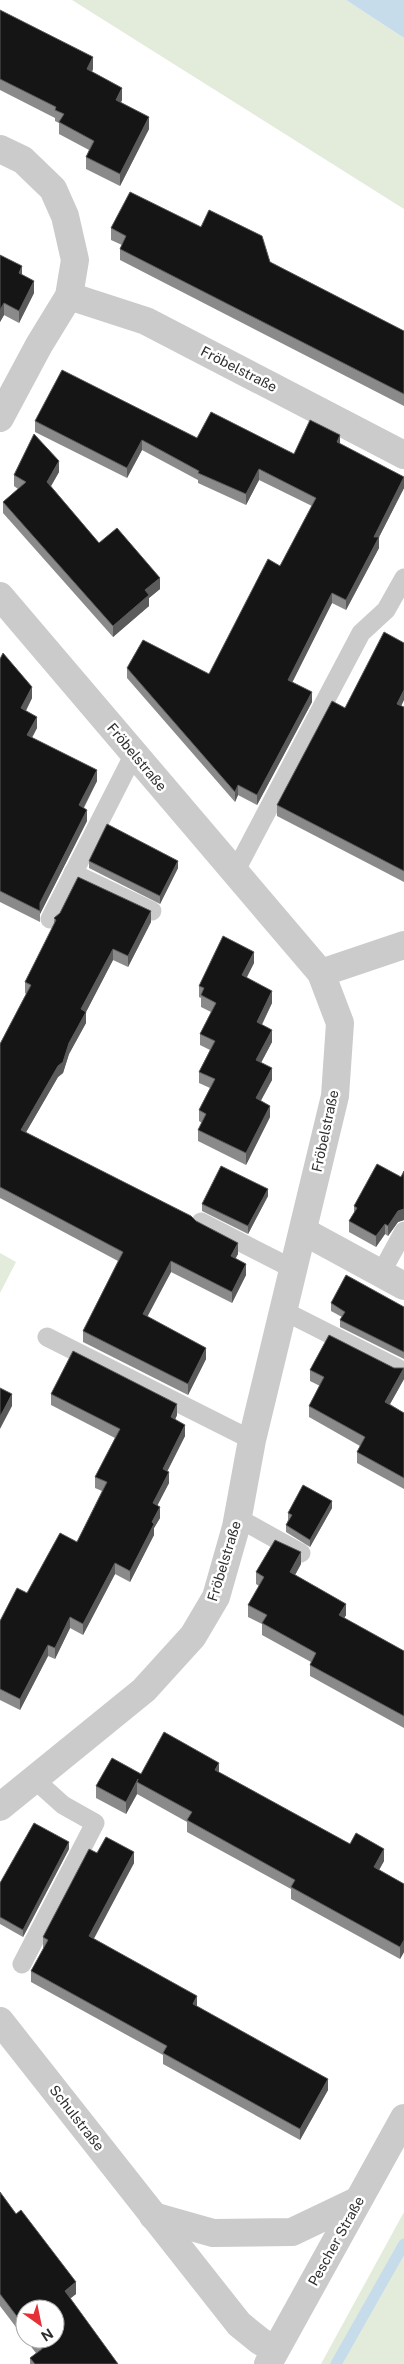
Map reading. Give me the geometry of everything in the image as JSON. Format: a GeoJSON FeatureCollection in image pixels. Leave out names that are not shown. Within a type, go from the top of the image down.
{"type":"FeatureCollection","features":[{"type":"Feature","properties":{"kind":"street"},"geometry":{"type":"LineString","coordinates":[[0,149],[23,160],[53,189],[65,216],[75,260],[68,296],[0,418]]}},
{"type":"Feature","properties":{"kind":"street","name":"Fröbelstraße"},"geometry":{"type":"LineString","coordinates":[[68,296],[146,321],[404,455]]}},
{"type":"Feature","properties":{"kind":"street","name":"Fröbelstraße"},"geometry":{"type":"LineString","coordinates":[[0,596],[321,973],[340,1022],[335,1096],[252,1440],[238,1518],[216,1597],[193,1636],[144,1690],[0,1807]]}},
{"type":"Feature","properties":{"kind":"street"},"geometry":{"type":"LineString","coordinates":[[321,973],[404,945]]}},
{"type":"Feature","properties":{"kind":"street"},"geometry":{"type":"LineString","coordinates":[[303,1232],[392,1280]]}},
{"type":"Feature","properties":{"kind":"street","name":"Schulstraße"},"geometry":{"type":"LineString","coordinates":[[0,2021],[239,2324],[260,2341],[271,2357]]}},
{"type":"Feature","properties":{"kind":"street","name":"Pescher Straße"},"geometry":{"type":"LineString","coordinates":[[271,2357],[404,2118]]}},
{"type":"Feature","properties":{"kind":"street"},"geometry":{"type":"LineString","coordinates":[[153,2216],[213,2233],[292,2232],[357,2201]]}},
{"type":"Feature","properties":{"kind":"lane"},"geometry":{"type":"LineString","coordinates":[[236,872],[361,633],[386,610],[404,578]]}},
{"type":"Feature","properties":{"kind":"lane"},"geometry":{"type":"LineString","coordinates":[[50,918],[134,754]]}},
{"type":"Feature","properties":{"kind":"lane"},"geometry":{"type":"LineString","coordinates":[[73,873],[152,911]]}},
{"type":"Feature","properties":{"kind":"lane"},"geometry":{"type":"LineString","coordinates":[[202,1222],[294,1268]]}},
{"type":"Feature","properties":{"kind":"lane"},"geometry":{"type":"LineString","coordinates":[[392,1280],[404,1231]]}},
{"type":"Feature","properties":{"kind":"lane"},"geometry":{"type":"LineString","coordinates":[[284,1310],[399,1369]]}},
{"type":"Feature","properties":{"kind":"lane"},"geometry":{"type":"LineString","coordinates":[[47,1337],[252,1440]]}},
{"type":"Feature","properties":{"kind":"lane"},"geometry":{"type":"LineString","coordinates":[[238,1518],[301,1553]]}},
{"type":"Feature","properties":{"kind":"lane"},"geometry":{"type":"LineString","coordinates":[[22,1964],[95,1823],[63,1805],[34,1779]]}},
{"type":"Feature","properties":{"kind":"green space"},"geometry":{"type":"Polygon","coordinates":[[[72,0],[346,0],[404,38],[404,209],[72,0]]]}},
{"type":"Feature","properties":{"kind":"green space"},"geometry":{"type":"Polygon","coordinates":[[[0,1253],[16,1262],[0,1293],[0,1253]]]}},
{"type":"Feature","properties":{"kind":"green space"},"geometry":{"type":"Polygon","coordinates":[[[404,2212],[404,2364],[321,2364],[404,2212]]]}},
{"type":"Feature","properties":{"kind":"water"},"geometry":{"type":"Polygon","coordinates":[[[346,0],[404,0],[404,38],[346,0]]]}},
{"type":"Feature","properties":{"kind":"building"},"geometry":{"type":"Polygon","coordinates":[[[0,10],[93,57],[87,69],[122,88],[116,100],[149,117],[120,174],[86,157],[94,141],[59,122],[64,114],[55,110],[56,107],[0,79],[0,10]]]}},
{"type":"Feature","properties":{"kind":"building"},"geometry":{"type":"Polygon","coordinates":[[[130,192],[201,227],[209,210],[262,236],[270,262],[404,331],[404,394],[120,249],[126,236],[111,228],[130,192]]]}},
{"type":"Feature","properties":{"kind":"building"},"geometry":{"type":"Polygon","coordinates":[[[0,255],[22,266],[19,273],[34,281],[19,311],[4,303],[0,310],[0,255]]]}},
{"type":"Feature","properties":{"kind":"building"},"geometry":{"type":"Polygon","coordinates":[[[62,370],[197,438],[211,412],[294,454],[310,420],[340,435],[337,442],[404,477],[374,537],[379,537],[346,600],[332,593],[288,680],[312,692],[257,795],[238,785],[235,792],[127,668],[143,640],[209,674],[268,559],[280,566],[316,498],[259,469],[246,494],[198,473],[199,471],[142,440],[127,468],[35,421],[62,370]]]}},
{"type":"Feature","properties":{"kind":"building"},"geometry":{"type":"Polygon","coordinates":[[[34,434],[59,461],[47,482],[99,543],[117,528],[160,578],[145,590],[149,595],[113,626],[3,502],[26,482],[14,475],[34,434]]]}},
{"type":"Feature","properties":{"kind":"building"},"geometry":{"type":"Polygon","coordinates":[[[384,632],[404,643],[404,690],[397,704],[404,707],[404,871],[277,805],[332,701],[345,708],[384,632]]]}},
{"type":"Feature","properties":{"kind":"building"},"geometry":{"type":"Polygon","coordinates":[[[3,653],[32,687],[21,708],[37,717],[27,735],[97,770],[79,805],[87,810],[40,903],[40,911],[0,891],[0,659],[3,653]]]}},
{"type":"Feature","properties":{"kind":"building"},"geometry":{"type":"Polygon","coordinates":[[[107,824],[178,861],[160,896],[89,861],[107,824]]]}},
{"type":"Feature","properties":{"kind":"building"},"geometry":{"type":"Polygon","coordinates":[[[78,877],[151,911],[128,956],[113,949],[81,1009],[86,1012],[69,1043],[63,1062],[58,1066],[21,1130],[191,1216],[196,1221],[238,1243],[231,1256],[246,1264],[232,1292],[171,1261],[143,1314],[206,1348],[188,1384],[83,1331],[123,1252],[0,1187],[0,1044],[31,985],[25,982],[56,920],[54,918],[60,913],[78,877]]]}},
{"type":"Feature","properties":{"kind":"building"},"geometry":{"type":"Polygon","coordinates":[[[223,936],[254,952],[242,975],[272,991],[257,1022],[272,1030],[256,1060],[272,1068],[256,1098],[270,1106],[246,1153],[198,1130],[206,1114],[199,1110],[215,1079],[199,1072],[215,1041],[200,1034],[216,1003],[201,995],[204,988],[199,986],[223,936]]]}},
{"type":"Feature","properties":{"kind":"building"},"geometry":{"type":"Polygon","coordinates":[[[377,1164],[401,1177],[404,1171],[404,1209],[398,1211],[388,1226],[385,1224],[376,1236],[349,1221],[357,1208],[354,1206],[377,1164]]]}},
{"type":"Feature","properties":{"kind":"building"},"geometry":{"type":"Polygon","coordinates":[[[221,1166],[268,1189],[248,1226],[202,1204],[221,1166]]]}},
{"type":"Feature","properties":{"kind":"building"},"geometry":{"type":"Polygon","coordinates":[[[346,1275],[404,1307],[404,1352],[340,1320],[345,1312],[331,1303],[346,1275]]]}},
{"type":"Feature","properties":{"kind":"building"},"geometry":{"type":"Polygon","coordinates":[[[329,1335],[394,1368],[404,1368],[385,1402],[404,1413],[404,1478],[357,1452],[365,1437],[309,1406],[324,1377],[310,1370],[329,1335]]]}},
{"type":"Feature","properties":{"kind":"building"},"geometry":{"type":"Polygon","coordinates":[[[73,1351],[177,1404],[171,1417],[185,1425],[163,1469],[169,1472],[153,1503],[160,1507],[152,1522],[154,1524],[130,1571],[115,1563],[83,1624],[70,1617],[55,1648],[48,1645],[20,1699],[0,1689],[0,1621],[17,1588],[27,1593],[60,1533],[77,1542],[107,1482],[95,1477],[120,1429],[51,1394],[73,1351]]]}},
{"type":"Feature","properties":{"kind":"building"},"geometry":{"type":"Polygon","coordinates":[[[0,1388],[12,1394],[0,1417],[0,1388]]]}},
{"type":"Feature","properties":{"kind":"building"},"geometry":{"type":"Polygon","coordinates":[[[303,1485],[332,1501],[310,1540],[286,1525],[292,1515],[288,1513],[303,1485]]]}},
{"type":"Feature","properties":{"kind":"building"},"geometry":{"type":"Polygon","coordinates":[[[275,1540],[301,1552],[290,1572],[346,1604],[339,1615],[404,1651],[404,1716],[310,1665],[316,1653],[262,1623],[267,1615],[248,1605],[264,1577],[256,1572],[275,1540]]]}},
{"type":"Feature","properties":{"kind":"building"},"geometry":{"type":"Polygon","coordinates":[[[164,1732],[219,1763],[215,1770],[350,1844],[356,1833],[384,1849],[374,1867],[404,1884],[404,1940],[400,1947],[291,1887],[295,1880],[187,1820],[192,1812],[137,1782],[138,1779],[126,1802],[96,1786],[112,1758],[141,1774],[164,1732]]]}},
{"type":"Feature","properties":{"kind":"building"},"geometry":{"type":"Polygon","coordinates":[[[34,1823],[69,1842],[23,1930],[0,1917],[0,1883],[34,1823]]]}},
{"type":"Feature","properties":{"kind":"building"},"geometry":{"type":"Polygon","coordinates":[[[106,1837],[134,1852],[89,1936],[197,1996],[193,2004],[328,2079],[300,2129],[163,2053],[167,2046],[31,1971],[48,1940],[43,1937],[89,1849],[97,1853],[106,1837]]]}},
{"type":"Feature","properties":{"kind":"building"},"geometry":{"type":"Polygon","coordinates":[[[0,2192],[16,2214],[21,2210],[76,2282],[65,2291],[118,2364],[35,2364],[30,2358],[42,2349],[65,2349],[65,2299],[15,2299],[15,2314],[0,2294],[0,2192]]]}},
{"type":"Feature","properties":{"kind":"waterway"},"geometry":{"type":"LineString","coordinates":[[336,2364],[404,2244]]}}]}
